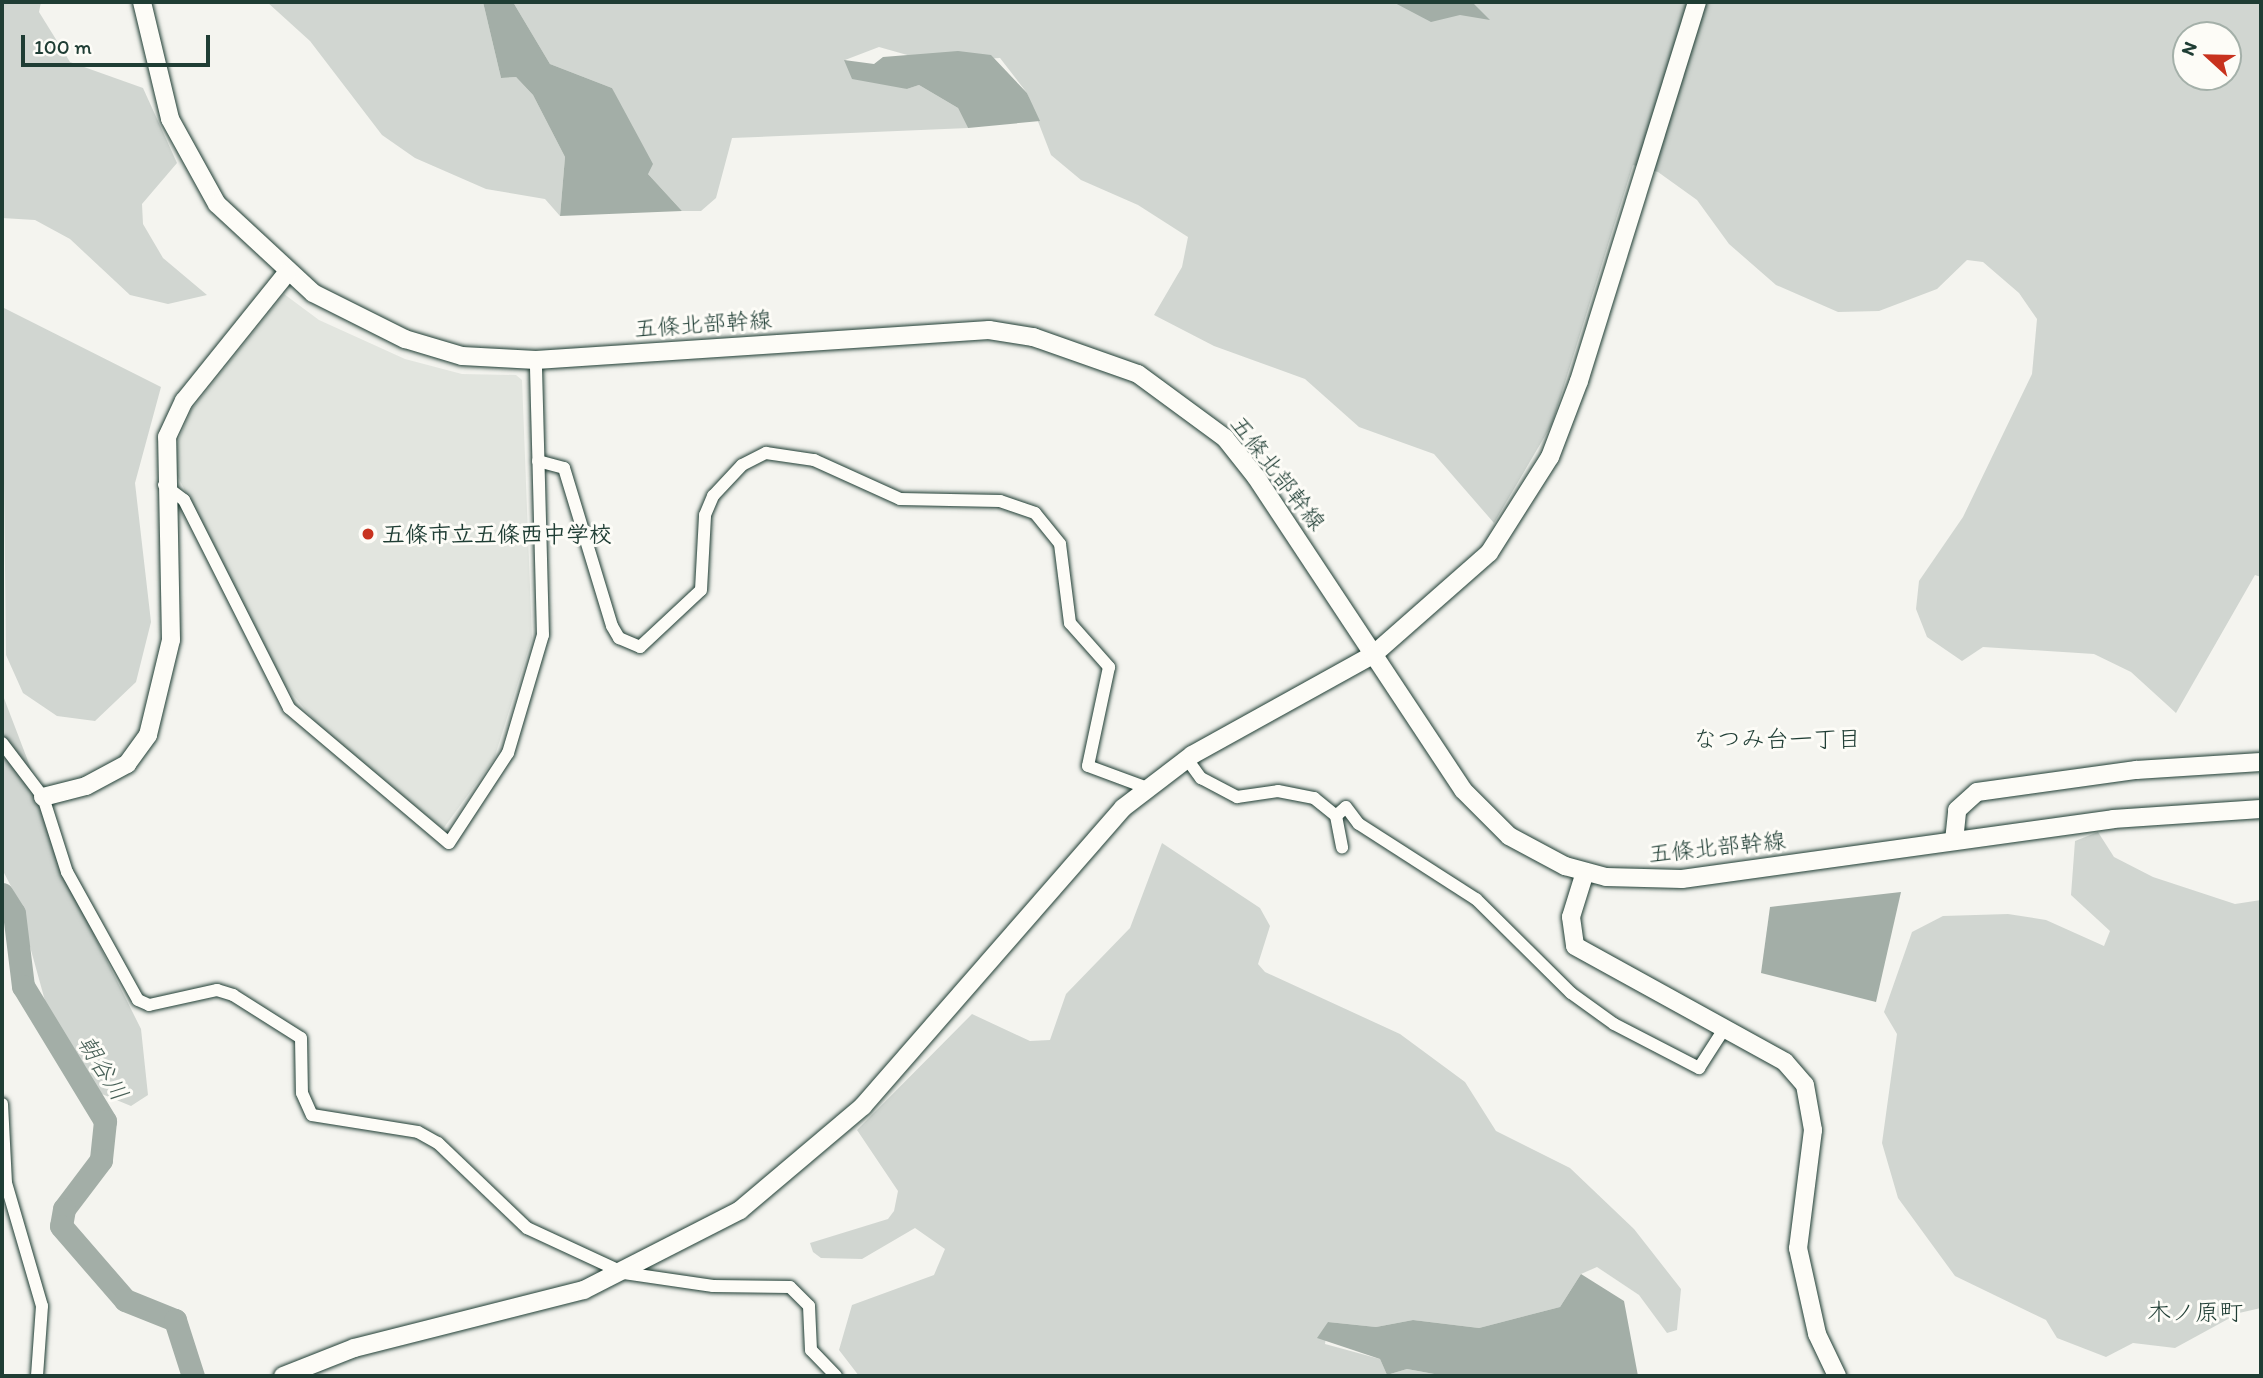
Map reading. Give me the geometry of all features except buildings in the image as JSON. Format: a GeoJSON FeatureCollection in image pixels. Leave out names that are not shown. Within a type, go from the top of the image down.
{"type":"FeatureCollection","features":[{"type":"Feature","properties":{"kind":"street","name":"五條北部幹線"},"geometry":{"type":"LineString","coordinates":[[142,2],[162,94],[191,166],[238,230],[287,273],[347,313],[425,346],[462,356],[536,360],[989,330],[1100,358],[1138,374],[1225,438],[1374,654],[1463,790],[1491,822],[1525,846],[1585,872],[1668,880],[2113,819],[2261,809]]}},
{"type":"Feature","properties":{"kind":"street"},"geometry":{"type":"LineString","coordinates":[[283,1376],[354,1348],[538,1306],[624,1273],[740,1210],[832,1137],[1097,835],[1147,788],[1187,759],[1374,654],[1489,553],[1549,457],[1697,2]]}},
{"type":"Feature","properties":{"kind":"street"},"geometry":{"type":"LineString","coordinates":[[43,797],[86,786],[127,764],[148,735],[171,640],[164,449],[177,413],[287,273]]}},
{"type":"Feature","properties":{"kind":"street"},"geometry":{"type":"LineString","coordinates":[[164,485],[184,500],[289,708],[449,843],[508,753],[538,659],[543,602],[536,360]]}},
{"type":"Feature","properties":{"kind":"street"},"geometry":{"type":"LineString","coordinates":[[538,461],[564,468],[612,626],[619,638],[639,648],[701,590],[705,515],[713,496],[742,465],[766,453],[814,460],[900,499],[1000,501],[1035,513],[1060,544],[1070,623],[1109,667],[1088,765],[1147,788]]}},
{"type":"Feature","properties":{"kind":"street"},"geometry":{"type":"LineString","coordinates":[[2,743],[43,797],[67,872],[138,1000],[149,1005],[217,990],[233,995],[302,1038],[302,1093],[313,1115],[418,1132],[446,1150],[527,1228],[624,1273],[713,1286],[790,1287],[809,1306],[811,1350],[836,1376]]}},
{"type":"Feature","properties":{"kind":"street"},"geometry":{"type":"LineString","coordinates":[[1187,759],[1201,778],[1237,797],[1293,792],[1341,812],[1476,899],[1604,1018],[1699,1068],[1724,1029]]}},
{"type":"Feature","properties":{"kind":"street"},"geometry":{"type":"LineString","coordinates":[[1954,841],[1957,810],[1977,792],[2136,770],[2261,762]]}},
{"type":"Feature","properties":{"kind":"street"},"geometry":{"type":"LineString","coordinates":[[1341,812],[1342,847]]}},
{"type":"Feature","properties":{"kind":"street"},"geometry":{"type":"LineString","coordinates":[[1585,872],[1570,927],[1575,946],[1786,1062],[1810,1095],[1813,1130],[1798,1248],[1817,1334],[1837,1376]]}},
{"type":"Feature","properties":{"kind":"street"},"geometry":{"type":"LineString","coordinates":[[2,1104],[6,1183],[42,1306],[37,1376]]}},
{"type":"Feature","properties":{"kind":"shaded area"},"geometry":{"type":"Polygon","coordinates":[[[2,2],[41,2],[39,12],[70,62],[143,88],[177,163],[142,204],[143,224],[163,258],[207,295],[168,304],[130,295],[70,239],[35,220],[2,218],[2,2]]]}},
{"type":"Feature","properties":{"kind":"shaded area"},"geometry":{"type":"Polygon","coordinates":[[[267,2],[483,2],[501,78],[516,77],[533,95],[565,157],[560,216],[545,199],[486,189],[415,158],[382,135],[310,41],[267,2]]]}},
{"type":"Feature","properties":{"kind":"shaded area"},"geometry":{"type":"Polygon","coordinates":[[[483,2],[513,2],[550,64],[612,88],[653,164],[648,174],[682,211],[560,216],[565,157],[533,95],[516,77],[501,78],[483,2]]]}},
{"type":"Feature","properties":{"kind":"shaded area"},"geometry":{"type":"Polygon","coordinates":[[[513,2],[2261,2],[2261,577],[2255,575],[2176,713],[2131,672],[2094,654],[1983,647],[1962,661],[1927,637],[1916,609],[1919,581],[1963,517],[2032,374],[2037,319],[2019,293],[1983,262],[1967,260],[1937,289],[1879,311],[1838,312],[1776,285],[1729,244],[1697,200],[1658,172],[1633,165],[1552,424],[1494,523],[1434,454],[1359,427],[1305,379],[1214,346],[1154,315],[1182,267],[1188,237],[1138,205],[1081,180],[1051,155],[1027,93],[1000,58],[932,62],[879,47],[845,60],[907,89],[919,85],[958,108],[968,128],[732,138],[716,198],[701,211],[682,211],[648,174],[612,88],[550,64],[513,2]]]}},
{"type":"Feature","properties":{"kind":"shaded area"},"geometry":{"type":"Polygon","coordinates":[[[1393,2],[1472,2],[1490,20],[1460,15],[1431,22],[1393,2]]]}},
{"type":"Feature","properties":{"kind":"shaded area"},"geometry":{"type":"Polygon","coordinates":[[[958,51],[991,55],[1027,93],[1040,121],[968,128],[958,108],[919,85],[907,89],[852,79],[844,60],[874,64],[883,57],[958,51]]]}},
{"type":"Feature","properties":{"kind":"shaded area","name":"五條市立五條西中学校"},"geometry":{"type":"Polygon","coordinates":[[[284,294],[319,320],[405,359],[462,374],[516,375],[522,380],[532,638],[494,759],[443,829],[323,731],[284,684],[177,475],[177,444],[191,410],[284,294]]]}},
{"type":"Feature","properties":{"kind":"shaded area"},"geometry":{"type":"Polygon","coordinates":[[[2,307],[161,387],[135,483],[151,622],[136,682],[95,721],[57,716],[23,693],[6,655],[2,307]]]}},
{"type":"Feature","properties":{"kind":"shaded area"},"geometry":{"type":"Polygon","coordinates":[[[2,693],[96,939],[141,1029],[148,1095],[131,1106],[97,1092],[47,1008],[16,896],[2,869],[2,693]]]}},
{"type":"Feature","properties":{"kind":"shaded area"},"geometry":{"type":"Polygon","coordinates":[[[2098,832],[2114,857],[2153,877],[2235,904],[2261,900],[2261,1308],[2239,1313],[2175,1348],[2133,1343],[2106,1357],[2057,1338],[2046,1320],[1955,1276],[1898,1198],[1882,1143],[1897,1034],[1884,1012],[1912,932],[1943,916],[2008,914],[2046,920],[2104,946],[2110,931],[2071,895],[2075,841],[2098,832]]]}},
{"type":"Feature","properties":{"kind":"shaded area"},"geometry":{"type":"Polygon","coordinates":[[[1162,843],[1260,908],[1270,926],[1258,964],[1265,972],[1400,1034],[1465,1082],[1496,1131],[1570,1168],[1634,1229],[1681,1289],[1677,1330],[1667,1333],[1639,1295],[1597,1267],[1581,1274],[1560,1307],[1479,1328],[1413,1320],[1376,1327],[1328,1322],[1325,1344],[1380,1359],[1387,1375],[1407,1369],[1445,1376],[859,1376],[839,1350],[852,1305],[934,1275],[945,1249],[915,1228],[862,1259],[821,1258],[813,1252],[810,1243],[888,1219],[894,1211],[898,1191],[857,1130],[972,1014],[1030,1041],[1050,1040],[1066,994],[1130,928],[1162,843]]]}},
{"type":"Feature","properties":{"kind":"shaded area"},"geometry":{"type":"Polygon","coordinates":[[[1901,892],[1876,1002],[1761,973],[1770,907],[1901,892]]]}},
{"type":"Feature","properties":{"kind":"shaded area"},"geometry":{"type":"Polygon","coordinates":[[[1581,1274],[1624,1301],[1638,1376],[1445,1376],[1407,1369],[1387,1375],[1380,1359],[1317,1338],[1328,1322],[1376,1327],[1413,1320],[1479,1328],[1560,1307],[1581,1274]]]}},
{"type":"Feature","properties":{"kind":"waterway","name":"朝谷川"},"geometry":{"type":"LineString","coordinates":[[2,894],[14,913],[23,986],[105,1121],[101,1160],[64,1209],[61,1226],[125,1300],[175,1320],[193,1376]]}},
{"type":"Feature","properties":{"kind":"place","name":"五條市立五條西中学校"},"geometry":{"type":"Point","coordinates":[368,534]}},
{"type":"Feature","properties":{"kind":"district","name":"なつみ台一丁目"},"geometry":{"type":"Point","coordinates":[1777,739]}},
{"type":"Feature","properties":{"kind":"district","name":"木ノ原町"},"geometry":{"type":"Point","coordinates":[2195,1312]}}]}
